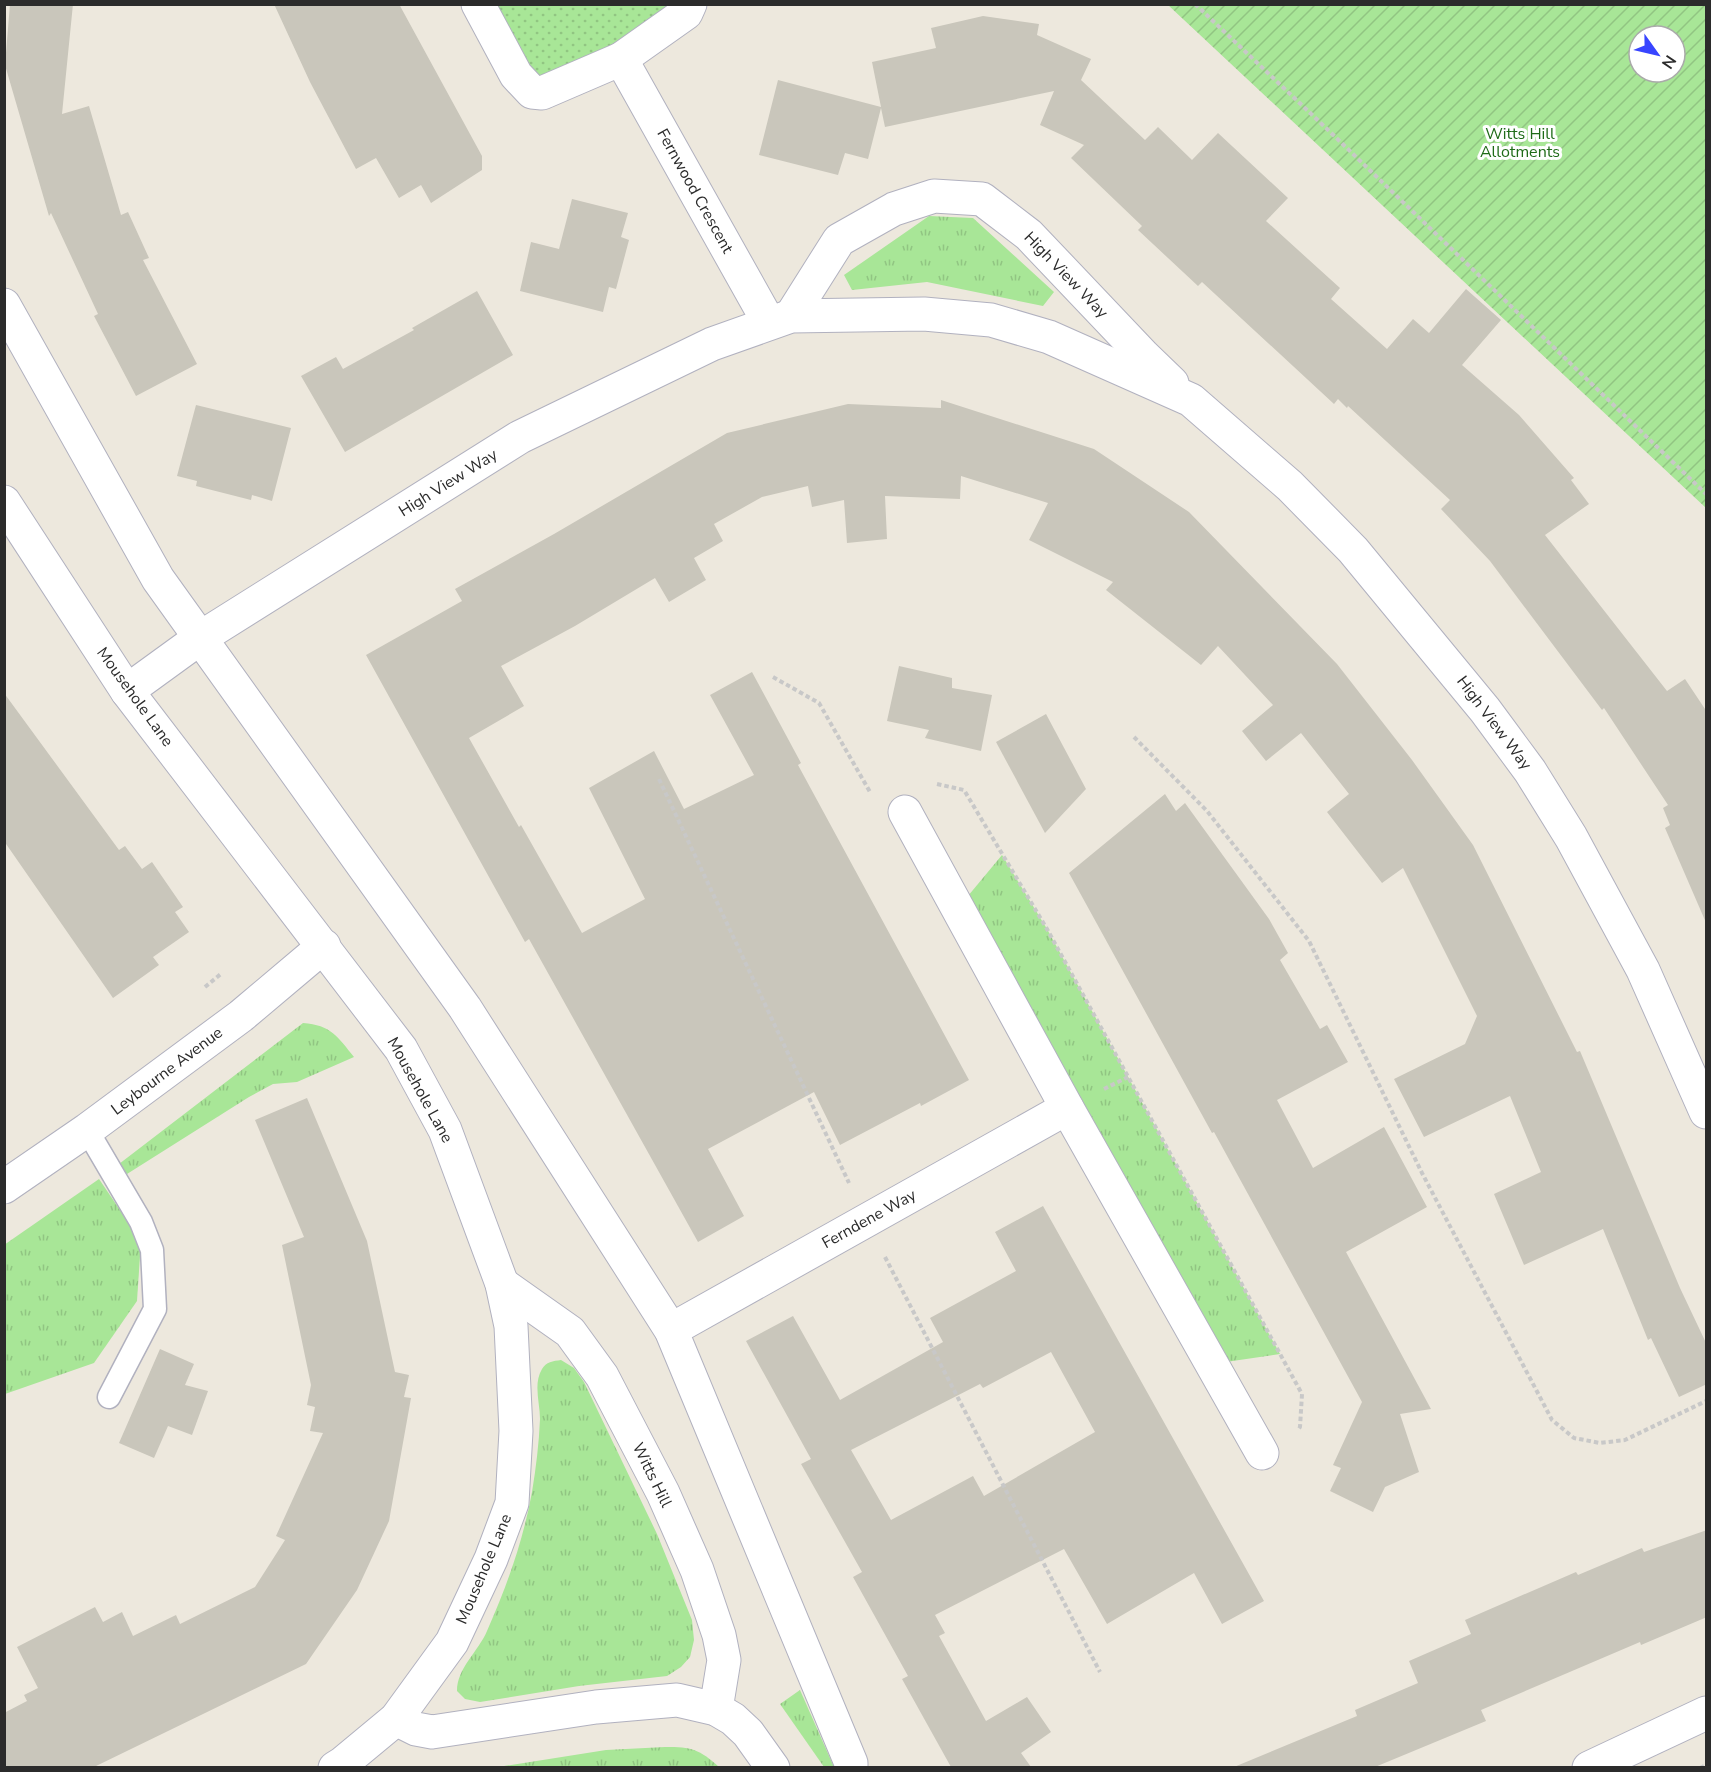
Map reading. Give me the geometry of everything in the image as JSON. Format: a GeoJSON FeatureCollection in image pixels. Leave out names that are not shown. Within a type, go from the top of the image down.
{"type":"FeatureCollection","features":[{"type":"Feature","properties":{"kind":"street"},"geometry":{"type":"LineString","coordinates":[[478,4],[516,75],[532,92],[542,93],[555,90],[621,59],[686,13],[690,4]]}},
{"type":"Feature","properties":{"kind":"street","name":"Fernwood Crescent"},"geometry":{"type":"LineString","coordinates":[[621,59],[780,320]]}},
{"type":"Feature","properties":{"kind":"street","name":"High View Way"},"geometry":{"type":"LineString","coordinates":[[780,320],[839,240],[894,209],[934,196],[982,199],[1029,235],[1143,355],[1290,486],[1353,550],[1485,710],[1524,762],[1571,837],[1643,970],[1707,1112]]}},
{"type":"Feature","properties":{"kind":"street"},"geometry":{"type":"LineString","coordinates":[[4,305],[158,579],[465,1008],[671,1330],[851,1767]]}},
{"type":"Feature","properties":{"kind":"street","name":"High View Way"},"geometry":{"type":"LineString","coordinates":[[128,692],[200,638],[520,437],[708,346],[780,320],[924,314],[991,320],[1049,337],[1191,400]]}},
{"type":"Feature","properties":{"kind":"street","name":"Mousehole Lane"},"geometry":{"type":"LineString","coordinates":[[4,502],[128,692],[401,1049],[445,1130],[502,1284],[511,1326],[515,1396],[516,1431],[512,1503],[491,1559],[452,1642],[396,1719],[343,1763],[335,1767]]}},
{"type":"Feature","properties":{"kind":"street"},"geometry":{"type":"LineString","coordinates":[[905,812],[1067,1108],[1262,1453]]}},
{"type":"Feature","properties":{"kind":"street","name":"Leybourne Avenue"},"geometry":{"type":"LineString","coordinates":[[4,1187],[87,1130],[241,1016],[324,946]]}},
{"type":"Feature","properties":{"kind":"street","name":"Ferndene Way"},"geometry":{"type":"LineString","coordinates":[[671,1330],[1067,1108]]}},
{"type":"Feature","properties":{"kind":"street","name":"Witts Hill"},"geometry":{"type":"LineString","coordinates":[[502,1284],[570,1332],[602,1376],[663,1494],[697,1570],[719,1635],[724,1660],[716,1709]]}},
{"type":"Feature","properties":{"kind":"street"},"geometry":{"type":"LineString","coordinates":[[396,1719],[416,1729],[432,1732],[596,1707],[677,1700],[716,1709],[733,1719],[748,1732],[773,1767]]}},
{"type":"Feature","properties":{"kind":"street"},"geometry":{"type":"LineString","coordinates":[[1588,1767],[1707,1713]]}},
{"type":"Feature","properties":{"kind":"lane"},"geometry":{"type":"LineString","coordinates":[[87,1130],[141,1222],[152,1250],[155,1310],[109,1397]]}},
{"type":"Feature","properties":{"kind":"path"},"geometry":{"type":"LineString","coordinates":[[1194,4],[1335,136],[1707,494]]}},
{"type":"Feature","properties":{"kind":"path"},"geometry":{"type":"LineString","coordinates":[[773,677],[819,703],[881,811],[905,812]]}},
{"type":"Feature","properties":{"kind":"path"},"geometry":{"type":"LineString","coordinates":[[1134,737],[1207,811],[1308,941],[1422,1173],[1552,1420],[1574,1438],[1600,1443],[1625,1440],[1707,1401]]}},
{"type":"Feature","properties":{"kind":"path"},"geometry":{"type":"LineString","coordinates":[[929,782],[964,790],[1047,929],[1302,1394],[1300,1426],[1286,1448],[1262,1453]]}},
{"type":"Feature","properties":{"kind":"path"},"geometry":{"type":"LineString","coordinates":[[1700,1767],[1707,1765]]}},
{"type":"Feature","properties":{"kind":"green space"},"geometry":{"type":"Polygon","coordinates":[[[478,5],[690,5],[542,93],[478,5]]]}},
{"type":"Feature","properties":{"kind":"green space","name":"Witts Hill Allotments"},"geometry":{"type":"Polygon","coordinates":[[[1168,5],[1706,5],[1706,508],[1168,5]]]}},
{"type":"Feature","properties":{"kind":"green space"},"geometry":{"type":"Polygon","coordinates":[[[929,216],[973,218],[1054,292],[1043,306],[927,282],[852,290],[844,275],[929,216]]]}},
{"type":"Feature","properties":{"kind":"green space"},"geometry":{"type":"Polygon","coordinates":[[[1002,855],[1047,929],[1280,1354],[1212,1364],[958,908],[1002,855]]]}},
{"type":"Feature","properties":{"kind":"green space"},"geometry":{"type":"Polygon","coordinates":[[[303,1023],[321,1026],[333,1033],[354,1057],[297,1082],[273,1084],[127,1174],[119,1164],[303,1023]]]}},
{"type":"Feature","properties":{"kind":"green space"},"geometry":{"type":"Polygon","coordinates":[[[99,1179],[141,1241],[137,1301],[94,1363],[5,1394],[4,1245],[99,1179]]]}},
{"type":"Feature","properties":{"kind":"green space"},"geometry":{"type":"Polygon","coordinates":[[[561,1360],[574,1368],[584,1382],[657,1534],[692,1620],[694,1640],[690,1657],[681,1667],[667,1676],[579,1686],[480,1702],[465,1699],[457,1691],[460,1675],[483,1639],[494,1614],[514,1563],[524,1528],[535,1474],[539,1437],[537,1387],[539,1375],[546,1365],[561,1360]]]}},
{"type":"Feature","properties":{"kind":"green space"},"geometry":{"type":"Polygon","coordinates":[[[800,1690],[834,1767],[824,1767],[780,1704],[800,1690]]]}},
{"type":"Feature","properties":{"kind":"green space"},"geometry":{"type":"Polygon","coordinates":[[[665,1747],[695,1750],[719,1767],[498,1767],[606,1750],[665,1747]]]}},
{"type":"Feature","properties":{"kind":"building"},"geometry":{"type":"Polygon","coordinates":[[[10,4],[73,4],[62,114],[89,106],[121,215],[128,212],[149,258],[143,260],[197,364],[136,396],[94,316],[98,314],[51,213],[49,216],[5,65],[10,4]]]}},
{"type":"Feature","properties":{"kind":"building"},"geometry":{"type":"Polygon","coordinates":[[[274,4],[399,4],[482,156],[482,170],[431,203],[421,185],[399,198],[376,158],[356,169],[310,82],[274,4]]]}},
{"type":"Feature","properties":{"kind":"building"},"geometry":{"type":"Polygon","coordinates":[[[983,16],[1039,24],[1037,35],[1091,59],[1081,80],[1145,140],[1158,127],[1192,160],[1218,133],[1288,198],[1266,221],[1340,288],[1331,299],[1387,349],[1413,319],[1429,333],[1466,289],[1501,320],[1462,365],[1519,415],[1574,478],[1571,480],[1589,504],[1545,535],[1667,691],[1685,679],[1707,712],[1707,925],[1665,828],[1670,825],[1663,808],[1668,805],[1604,708],[1602,710],[1490,561],[1441,509],[1450,500],[1348,406],[1347,408],[1338,399],[1334,404],[1202,282],[1198,286],[1138,230],[1142,226],[1071,158],[1084,145],[1040,125],[1054,91],[885,127],[881,108],[868,159],[845,153],[838,175],[759,155],[778,80],[881,107],[872,62],[936,48],[931,28],[983,16]]]}},
{"type":"Feature","properties":{"kind":"building"},"geometry":{"type":"Polygon","coordinates":[[[572,199],[628,213],[621,237],[629,240],[616,289],[609,287],[603,312],[520,291],[531,242],[559,249],[572,199]]]}},
{"type":"Feature","properties":{"kind":"building"},"geometry":{"type":"Polygon","coordinates":[[[477,291],[513,355],[345,452],[301,376],[336,357],[343,369],[414,330],[412,328],[477,291]]]}},
{"type":"Feature","properties":{"kind":"building"},"geometry":{"type":"Polygon","coordinates":[[[941,400],[1094,449],[1189,512],[1337,664],[1412,760],[1473,845],[1577,1052],[1580,1051],[1680,1288],[1707,1345],[1707,1384],[1679,1397],[1651,1338],[1648,1340],[1603,1229],[1524,1265],[1494,1194],[1541,1172],[1510,1096],[1424,1137],[1394,1079],[1465,1044],[1477,1016],[1403,868],[1382,883],[1327,812],[1349,794],[1301,733],[1266,761],[1242,731],[1273,705],[1218,646],[1201,665],[1106,590],[1113,582],[1029,540],[1048,503],[961,476],[960,499],[885,496],[887,539],[847,543],[844,500],[812,507],[808,486],[762,497],[714,524],[723,541],[694,558],[706,580],[669,602],[655,578],[575,626],[501,666],[524,706],[469,738],[582,933],[645,899],[589,788],[654,751],[684,809],[754,775],[710,695],[752,672],[801,763],[798,765],[969,1080],[840,1145],[814,1092],[708,1149],[744,1216],[698,1242],[529,939],[525,942],[366,655],[462,601],[455,589],[727,433],[848,404],[941,408],[941,400]]]}},
{"type":"Feature","properties":{"kind":"building"},"geometry":{"type":"Polygon","coordinates":[[[196,405],[291,428],[272,501],[252,495],[251,500],[196,486],[197,481],[177,476],[196,405]]]}},
{"type":"Feature","properties":{"kind":"building"},"geometry":{"type":"Polygon","coordinates":[[[899,666],[952,678],[952,688],[992,695],[981,751],[925,738],[929,730],[887,721],[899,666]]]}},
{"type":"Feature","properties":{"kind":"building"},"geometry":{"type":"Polygon","coordinates":[[[4,693],[119,850],[125,846],[142,869],[152,862],[183,907],[175,912],[189,932],[153,957],[159,965],[113,998],[4,841],[4,693]]]}},
{"type":"Feature","properties":{"kind":"building"},"geometry":{"type":"Polygon","coordinates":[[[1046,714],[1086,789],[1045,833],[996,742],[1046,714]]]}},
{"type":"Feature","properties":{"kind":"building"},"geometry":{"type":"Polygon","coordinates":[[[1165,794],[1176,811],[1185,803],[1269,919],[1288,953],[1280,960],[1320,1029],[1327,1025],[1348,1062],[1277,1100],[1313,1168],[1384,1127],[1427,1207],[1346,1252],[1431,1409],[1400,1414],[1419,1472],[1385,1487],[1373,1512],[1330,1491],[1341,1468],[1333,1465],[1362,1402],[1069,873],[1165,794]]]}},
{"type":"Feature","properties":{"kind":"building"},"geometry":{"type":"Polygon","coordinates":[[[307,1098],[367,1241],[395,1372],[409,1375],[404,1397],[411,1398],[389,1521],[357,1590],[306,1664],[94,1767],[4,1767],[4,1713],[27,1701],[24,1695],[38,1688],[17,1647],[95,1607],[103,1622],[122,1612],[133,1636],[176,1615],[180,1624],[255,1587],[285,1540],[276,1536],[323,1433],[310,1431],[315,1407],[307,1405],[311,1385],[282,1245],[304,1237],[255,1120],[307,1098]]]}},
{"type":"Feature","properties":{"kind":"building"},"geometry":{"type":"Polygon","coordinates":[[[1043,1206],[1264,1601],[1222,1624],[1194,1573],[1107,1624],[1064,1549],[935,1615],[945,1633],[939,1636],[986,1721],[1027,1697],[1051,1732],[1021,1753],[1031,1767],[951,1767],[902,1679],[908,1676],[853,1577],[862,1572],[801,1464],[811,1459],[746,1341],[793,1316],[840,1400],[943,1342],[930,1318],[1016,1271],[995,1232],[1043,1206]],[[1051,1352],[983,1388],[980,1384],[851,1450],[891,1520],[973,1476],[984,1496],[1095,1432],[1051,1352]]]}},
{"type":"Feature","properties":{"kind":"building"},"geometry":{"type":"Polygon","coordinates":[[[160,1349],[194,1364],[185,1385],[208,1391],[192,1435],[168,1426],[154,1458],[119,1443],[160,1349]]]}},
{"type":"Feature","properties":{"kind":"building"},"geometry":{"type":"Polygon","coordinates":[[[1707,1530],[1707,1617],[1641,1645],[1640,1642],[1481,1710],[1486,1721],[1375,1767],[1234,1767],[1357,1716],[1355,1710],[1418,1683],[1409,1661],[1471,1634],[1465,1620],[1576,1572],[1578,1575],[1642,1548],[1644,1552],[1707,1530]]]}}]}
